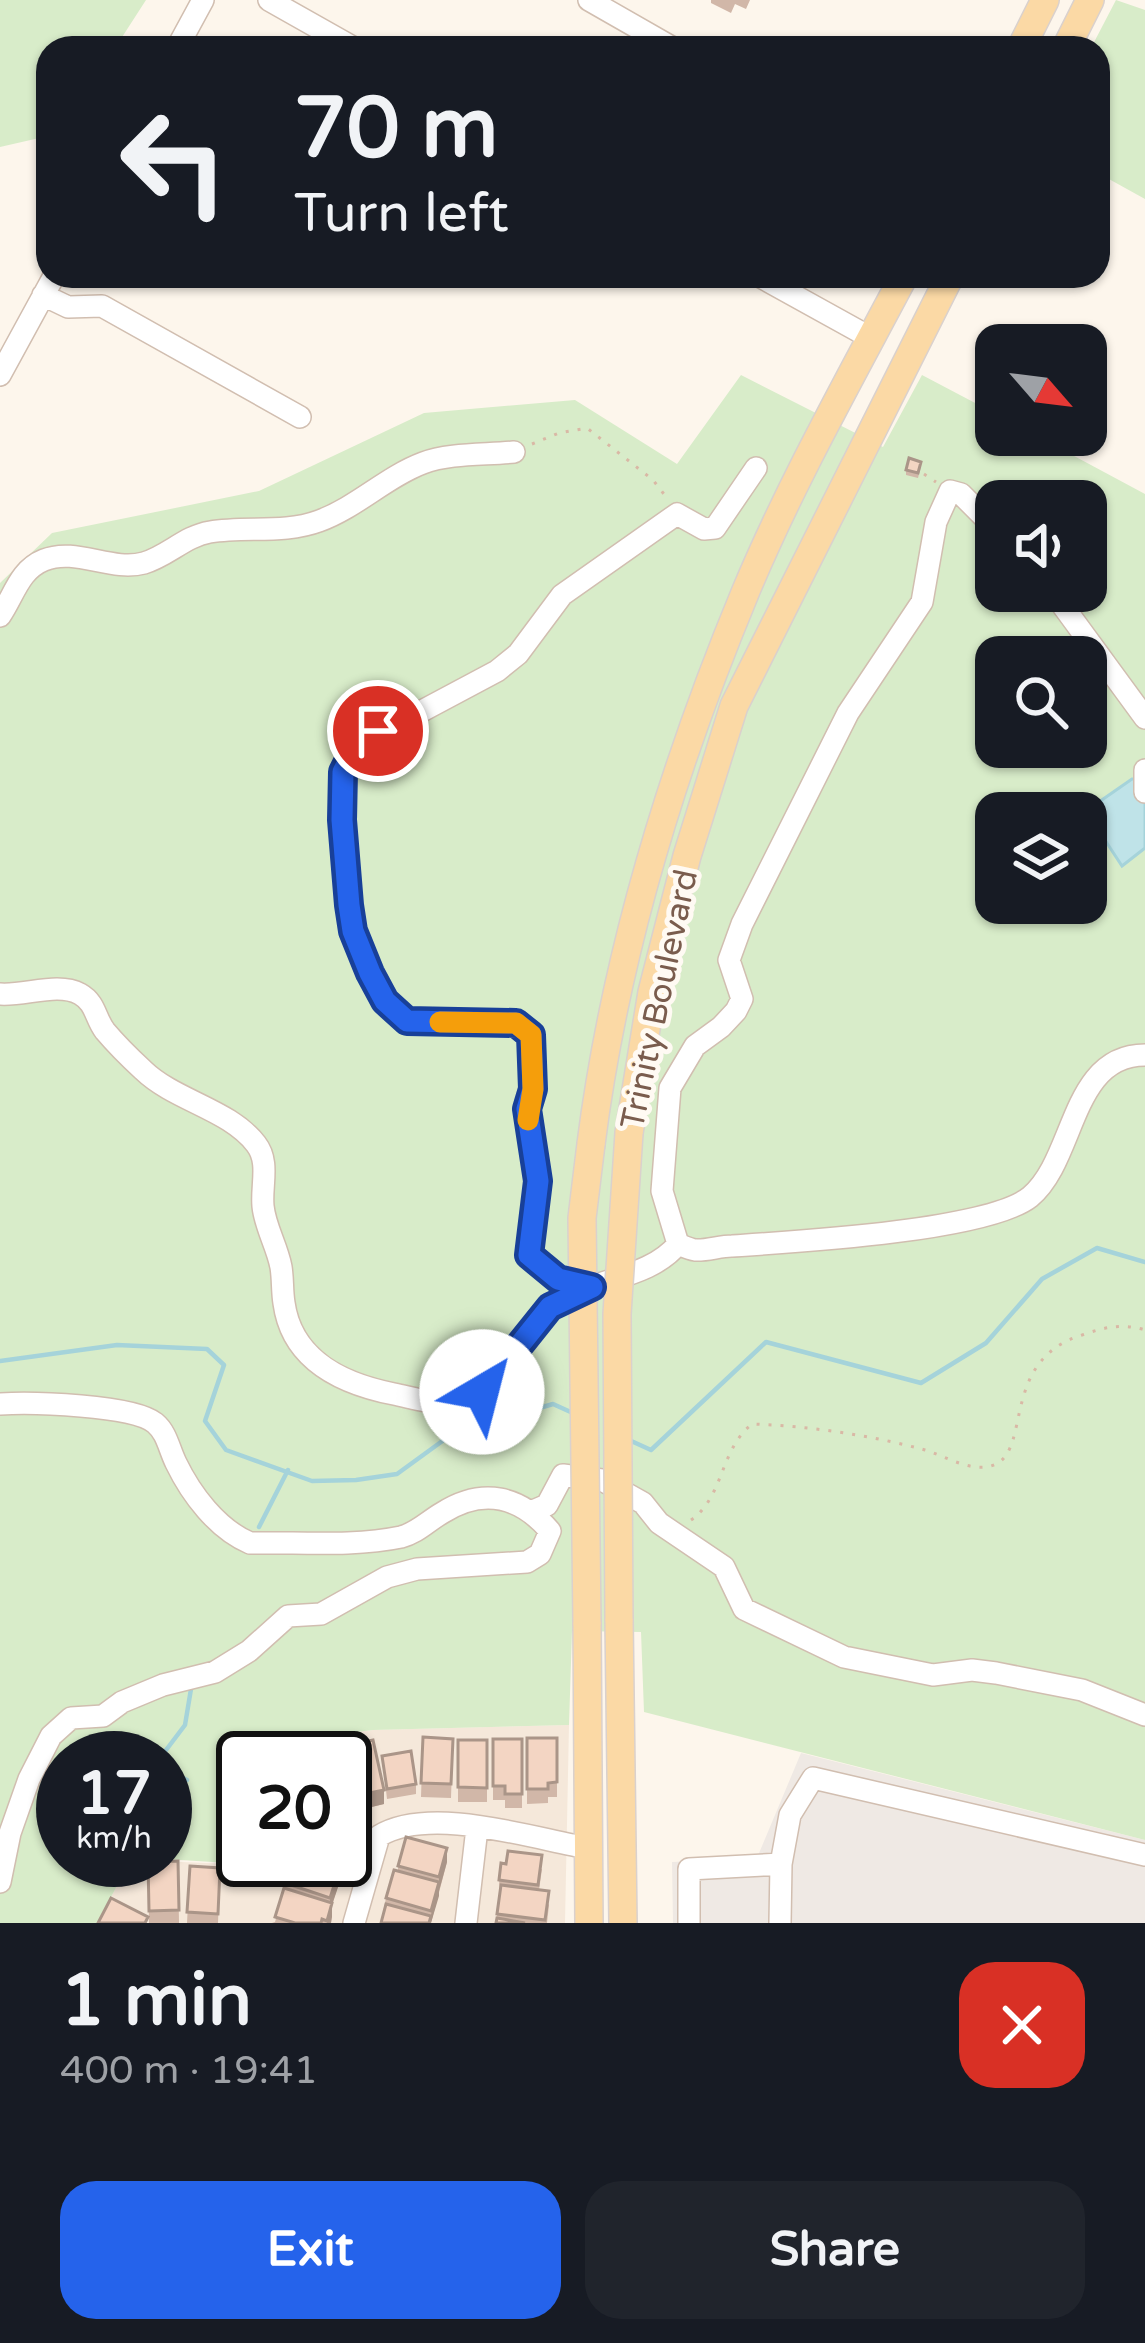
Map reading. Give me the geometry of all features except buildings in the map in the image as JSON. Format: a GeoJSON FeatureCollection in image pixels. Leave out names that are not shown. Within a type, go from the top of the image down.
{"type":"FeatureCollection","features":[{"type":"Feature","properties":{"kind":"main road"},"geometry":{"type":"LineString","coordinates":[[1027,36],[1046,0]]}},
{"type":"Feature","properties":{"kind":"main road"},"geometry":{"type":"LineString","coordinates":[[1072,36],[1090,0]]}},
{"type":"Feature","properties":{"kind":"main road","name":"Trinity Boulevard"},"geometry":{"type":"LineString","coordinates":[[589,1923],[582,1218],[600,1074],[645,881],[679,771],[745,592],[898,288]]}},
{"type":"Feature","properties":{"kind":"main road","name":"Trinity Boulevard"},"geometry":{"type":"LineString","coordinates":[[623,1923],[617,1314],[629,1133],[652,992],[687,856],[734,706],[944,288]]}},
{"type":"Feature","properties":{"kind":"street"},"geometry":{"type":"LineString","coordinates":[[184,36],[203,0]]}},
{"type":"Feature","properties":{"kind":"street"},"geometry":{"type":"LineString","coordinates":[[269,0],[333,36]]}},
{"type":"Feature","properties":{"kind":"street"},"geometry":{"type":"LineString","coordinates":[[589,0],[652,36]]}},
{"type":"Feature","properties":{"kind":"street"},"geometry":{"type":"LineString","coordinates":[[0,375],[47,288]]}},
{"type":"Feature","properties":{"kind":"street"},"geometry":{"type":"LineString","coordinates":[[50,288],[68,307],[102,306],[300,417]]}},
{"type":"Feature","properties":{"kind":"street"},"geometry":{"type":"LineString","coordinates":[[781,288],[871,338]]}},
{"type":"Feature","properties":{"kind":"street"},"geometry":{"type":"LineString","coordinates":[[0,616],[18,581],[44,560],[69,555],[103,563],[144,562],[190,537],[212,531],[313,524],[351,508],[427,461],[514,452]]}},
{"type":"Feature","properties":{"kind":"street"},"geometry":{"type":"LineString","coordinates":[[592,1287],[558,1279],[529,1255],[538,1181],[527,1109],[533,1089],[531,1035],[516,1023],[407,1021],[385,1001],[370,973],[353,931],[349,905],[343,772],[356,746],[369,734],[390,728],[497,671],[518,654],[562,595],[676,514],[704,529],[716,528],[756,468]]}},
{"type":"Feature","properties":{"kind":"street"},"geometry":{"type":"LineString","coordinates":[[678,1244],[662,1192],[670,1088],[695,1046],[736,1011],[742,999],[729,960],[742,924],[848,713],[922,602],[936,522],[950,491],[961,494],[975,508]]}},
{"type":"Feature","properties":{"kind":"street"},"geometry":{"type":"LineString","coordinates":[[1067,612],[1145,718]]}},
{"type":"Feature","properties":{"kind":"street"},"geometry":{"type":"LineString","coordinates":[[1145,770],[1145,792]]}},
{"type":"Feature","properties":{"kind":"street"},"geometry":{"type":"LineString","coordinates":[[0,994],[66,989],[86,997],[103,1028],[145,1072],[237,1126],[255,1142],[262,1155],[263,1208],[280,1262],[284,1306],[293,1336],[331,1375],[370,1389],[442,1404],[461,1402],[482,1392],[499,1375],[512,1351],[550,1307],[654,1264],[678,1244]]}},
{"type":"Feature","properties":{"kind":"street"},"geometry":{"type":"LineString","coordinates":[[678,1244],[695,1250],[776,1245],[907,1229],[1018,1205],[1050,1176],[1088,1088],[1117,1060],[1145,1055]]}},
{"type":"Feature","properties":{"kind":"street"},"geometry":{"type":"LineString","coordinates":[[0,1403],[90,1408],[147,1418],[164,1432],[178,1468],[201,1503],[250,1543],[401,1537],[446,1509],[486,1499],[519,1502],[550,1531],[540,1554],[527,1562],[417,1568],[387,1577],[322,1614],[287,1616],[249,1652],[215,1672],[163,1685],[122,1702],[103,1716],[66,1721],[51,1736],[28,1779],[0,1882]]}},
{"type":"Feature","properties":{"kind":"street"},"geometry":{"type":"LineString","coordinates":[[533,1511],[547,1504],[563,1475],[591,1476],[643,1503],[668,1531],[724,1567],[735,1596],[757,1618],[844,1657],[933,1675],[972,1670],[996,1673],[1082,1690],[1145,1715]]}},
{"type":"Feature","properties":{"kind":"street"},"geometry":{"type":"LineString","coordinates":[[781,1923],[781,1864],[790,1815],[813,1778],[1145,1855]]}},
{"type":"Feature","properties":{"kind":"street"},"geometry":{"type":"LineString","coordinates":[[354,1923],[379,1836],[395,1826],[447,1822],[588,1848]]}},
{"type":"Feature","properties":{"kind":"street"},"geometry":{"type":"LineString","coordinates":[[466,1923],[478,1828]]}},
{"type":"Feature","properties":{"kind":"street"},"geometry":{"type":"LineString","coordinates":[[689,1923],[689,1869],[781,1864]]}},
{"type":"Feature","properties":{"kind":"path"},"geometry":{"type":"LineString","coordinates":[[514,452],[559,433],[587,428],[653,480],[676,514]]}},
{"type":"Feature","properties":{"kind":"path"},"geometry":{"type":"LineString","coordinates":[[668,1531],[705,1511],[732,1444],[752,1424],[794,1425],[986,1467],[1006,1456],[1031,1376],[1048,1350],[1059,1342],[1125,1324],[1145,1330]]}},
{"type":"Feature","properties":{"kind":"shaded area"},"geometry":{"type":"Polygon","coordinates":[[[569,1725],[565,1923],[97,1923],[116,1887],[192,1887],[192,1862],[216,1863],[216,1887],[372,1887],[372,1731],[365,1731],[569,1725]]]}},
{"type":"Feature","properties":{"kind":"shaded area"},"geometry":{"type":"Polygon","coordinates":[[[801,1753],[1145,1840],[1145,1923],[673,1923],[672,1862],[757,1858],[801,1753]]]}},
{"type":"Feature","properties":{"kind":"green space"},"geometry":{"type":"Polygon","coordinates":[[[0,0],[146,0],[123,36],[36,36],[36,139],[0,147],[0,0]]]}},
{"type":"Feature","properties":{"kind":"green space"},"geometry":{"type":"Polygon","coordinates":[[[1116,0],[1145,10],[1145,199],[1110,180],[1110,36],[1097,36],[1116,0]]]}},
{"type":"Feature","properties":{"kind":"green space"},"geometry":{"type":"Polygon","coordinates":[[[741,375],[883,447],[922,375],[975,403],[975,456],[1074,456],[1145,494],[1145,1840],[644,1712],[641,1632],[572,1631],[569,1725],[216,1731],[216,1862],[192,1861],[192,1731],[36,1731],[36,1887],[116,1887],[97,1923],[0,1923],[0,583],[52,533],[259,491],[424,413],[575,400],[677,464],[741,375]]]}},
{"type":"Feature","properties":{"kind":"water"},"geometry":{"type":"Polygon","coordinates":[[[1132,779],[1145,779],[1145,848],[1122,866],[1107,843],[1107,796],[1132,779]]]}},
{"type":"Feature","properties":{"kind":"waterway"},"geometry":{"type":"LineString","coordinates":[[629,1440],[651,1450],[766,1342],[921,1383],[986,1343],[1042,1279],[1097,1248],[1145,1262]]}},
{"type":"Feature","properties":{"kind":"waterway"},"geometry":{"type":"LineString","coordinates":[[0,1361],[117,1345],[207,1349],[224,1365],[205,1421],[226,1450],[312,1481],[397,1474],[452,1434],[553,1404],[575,1414]]}},
{"type":"Feature","properties":{"kind":"waterway"},"geometry":{"type":"LineString","coordinates":[[259,1527],[288,1470]]}},
{"type":"Feature","properties":{"kind":"waterway"},"geometry":{"type":"LineString","coordinates":[[180,1731],[192,1683]]}},
{"type":"Feature","properties":{"kind":"slow traffic"},"geometry":{"type":"LineString","coordinates":[[440,1022],[516,1023],[531,1035],[533,1089],[528,1120]]}},
{"type":"Feature","properties":{"kind":"route"},"geometry":{"type":"LineString","coordinates":[[378,731],[356,746],[343,772],[342,820],[353,931],[385,1001],[407,1021],[516,1023],[531,1035],[533,1089],[527,1109],[538,1181],[529,1255],[558,1279],[592,1287],[550,1307],[482,1392]]}}]}
